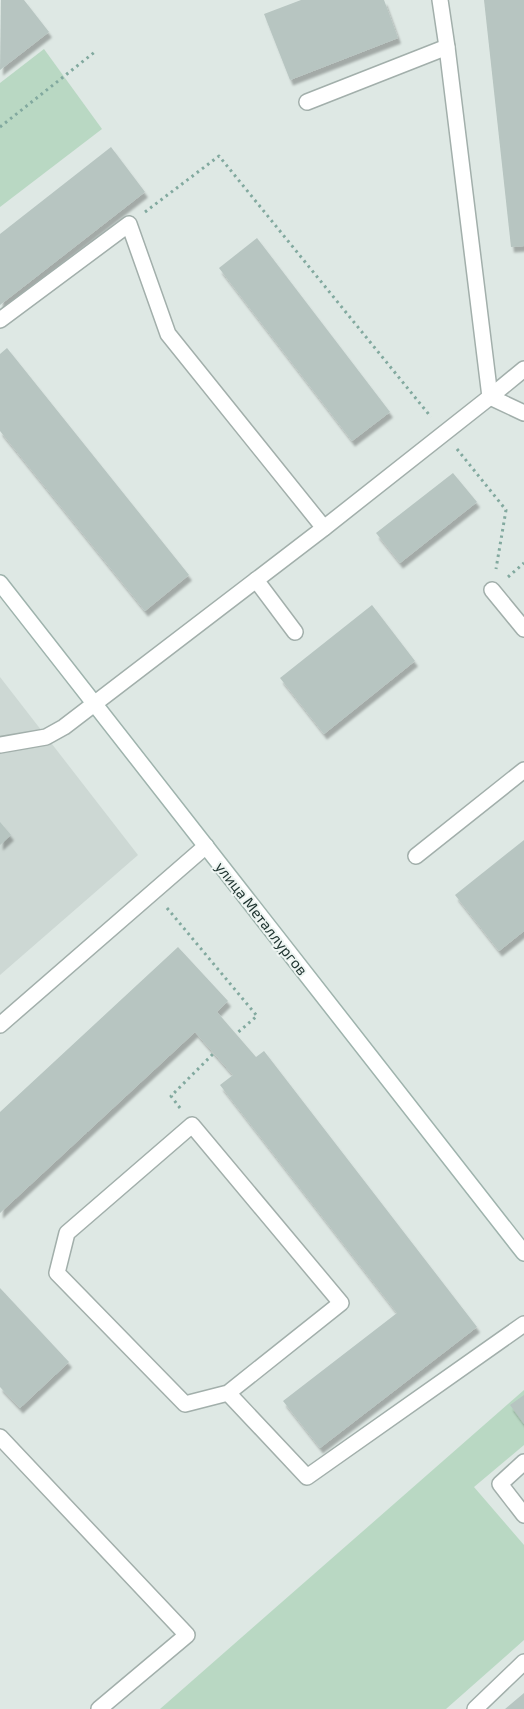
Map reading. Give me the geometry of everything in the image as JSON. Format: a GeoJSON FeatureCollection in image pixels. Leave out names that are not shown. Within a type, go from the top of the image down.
{"type":"FeatureCollection","features":[{"type":"Feature","properties":{"kind":"street"},"geometry":{"type":"LineString","coordinates":[[440,0],[490,397]]}},
{"type":"Feature","properties":{"kind":"street"},"geometry":{"type":"LineString","coordinates":[[308,102],[447,47]]}},
{"type":"Feature","properties":{"kind":"street"},"geometry":{"type":"LineString","coordinates":[[0,320],[129,224],[168,334],[324,528]]}},
{"type":"Feature","properties":{"kind":"street"},"geometry":{"type":"LineString","coordinates":[[0,745],[46,736],[64,727],[324,528],[524,369]]}},
{"type":"Feature","properties":{"kind":"street"},"geometry":{"type":"LineString","coordinates":[[490,397],[524,413]]}},
{"type":"Feature","properties":{"kind":"street"},"geometry":{"type":"LineString","coordinates":[[256,580],[295,632]]}},
{"type":"Feature","properties":{"kind":"street","name":"улица Металлургов"},"geometry":{"type":"LineString","coordinates":[[0,583],[524,1253]]}},
{"type":"Feature","properties":{"kind":"street"},"geometry":{"type":"LineString","coordinates":[[492,590],[524,629]]}},
{"type":"Feature","properties":{"kind":"street"},"geometry":{"type":"LineString","coordinates":[[416,856],[524,770]]}},
{"type":"Feature","properties":{"kind":"street"},"geometry":{"type":"LineString","coordinates":[[0,1025],[206,846]]}},
{"type":"Feature","properties":{"kind":"street"},"geometry":{"type":"LineString","coordinates":[[192,1124],[341,1303],[228,1393],[185,1404],[57,1273],[67,1233],[192,1124]]}},
{"type":"Feature","properties":{"kind":"street"},"geometry":{"type":"LineString","coordinates":[[228,1393],[307,1477],[524,1324]]}},
{"type":"Feature","properties":{"kind":"street"},"geometry":{"type":"LineString","coordinates":[[0,1437],[187,1635],[99,1709]]}},
{"type":"Feature","properties":{"kind":"street"},"geometry":{"type":"LineString","coordinates":[[524,1462],[500,1484],[524,1515]]}},
{"type":"Feature","properties":{"kind":"street"},"geometry":{"type":"LineString","coordinates":[[475,1709],[524,1662]]}},
{"type":"Feature","properties":{"kind":"path"},"geometry":{"type":"LineString","coordinates":[[0,128],[96,51]]}},
{"type":"Feature","properties":{"kind":"path"},"geometry":{"type":"LineString","coordinates":[[129,224],[219,156],[506,510],[492,590]]}},
{"type":"Feature","properties":{"kind":"path"},"geometry":{"type":"LineString","coordinates":[[154,892],[257,1016],[236,1034]]}},
{"type":"Feature","properties":{"kind":"path"},"geometry":{"type":"LineString","coordinates":[[192,1124],[171,1096],[214,1052]]}},
{"type":"Feature","properties":{"kind":"shaded area"},"geometry":{"type":"Polygon","coordinates":[[[0,677],[138,855],[0,975],[0,677]]]}},
{"type":"Feature","properties":{"kind":"green space"},"geometry":{"type":"Polygon","coordinates":[[[44,49],[102,129],[0,207],[0,83],[44,49]]]}},
{"type":"Feature","properties":{"kind":"green space"},"geometry":{"type":"Polygon","coordinates":[[[524,1390],[524,1445],[474,1487],[524,1545],[524,1640],[446,1709],[160,1709],[524,1390]]]}},
{"type":"Feature","properties":{"kind":"building"},"geometry":{"type":"Polygon","coordinates":[[[1,0],[24,0],[49,32],[0,70],[1,0]]]}},
{"type":"Feature","properties":{"kind":"building"},"geometry":{"type":"Polygon","coordinates":[[[301,0],[384,0],[398,38],[290,80],[264,14],[301,0]]]}},
{"type":"Feature","properties":{"kind":"building"},"geometry":{"type":"Polygon","coordinates":[[[484,0],[524,0],[524,246],[511,247],[484,0]]]}},
{"type":"Feature","properties":{"kind":"building"},"geometry":{"type":"Polygon","coordinates":[[[111,147],[145,192],[0,305],[0,234],[111,147]]]}},
{"type":"Feature","properties":{"kind":"building"},"geometry":{"type":"Polygon","coordinates":[[[257,238],[390,412],[352,441],[219,268],[257,238]]]}},
{"type":"Feature","properties":{"kind":"building"},"geometry":{"type":"Polygon","coordinates":[[[7,348],[189,575],[145,611],[0,431],[0,354],[7,348]]]}},
{"type":"Feature","properties":{"kind":"building"},"geometry":{"type":"Polygon","coordinates":[[[453,473],[477,502],[400,563],[376,533],[453,473]]]}},
{"type":"Feature","properties":{"kind":"building"},"geometry":{"type":"Polygon","coordinates":[[[372,605],[415,661],[324,734],[280,678],[372,605]]]}},
{"type":"Feature","properties":{"kind":"building"},"geometry":{"type":"Polygon","coordinates":[[[0,822],[11,835],[0,845],[0,822]]]}},
{"type":"Feature","properties":{"kind":"building"},"geometry":{"type":"Polygon","coordinates":[[[524,840],[524,931],[499,951],[455,895],[524,840]]]}},
{"type":"Feature","properties":{"kind":"building"},"geometry":{"type":"Polygon","coordinates":[[[178,947],[228,1001],[217,1012],[256,1057],[264,1051],[477,1327],[320,1448],[283,1401],[397,1313],[220,1085],[233,1075],[195,1032],[0,1213],[0,1112],[178,947]]]}},
{"type":"Feature","properties":{"kind":"building"},"geometry":{"type":"Polygon","coordinates":[[[0,1288],[69,1362],[20,1408],[0,1387],[0,1288]]]}},
{"type":"Feature","properties":{"kind":"building"},"geometry":{"type":"Polygon","coordinates":[[[524,1395],[524,1424],[510,1405],[524,1395]]]}},
{"type":"Feature","properties":{"kind":"building"},"geometry":{"type":"Polygon","coordinates":[[[524,1693],[524,1709],[505,1709],[524,1693]]]}}]}
